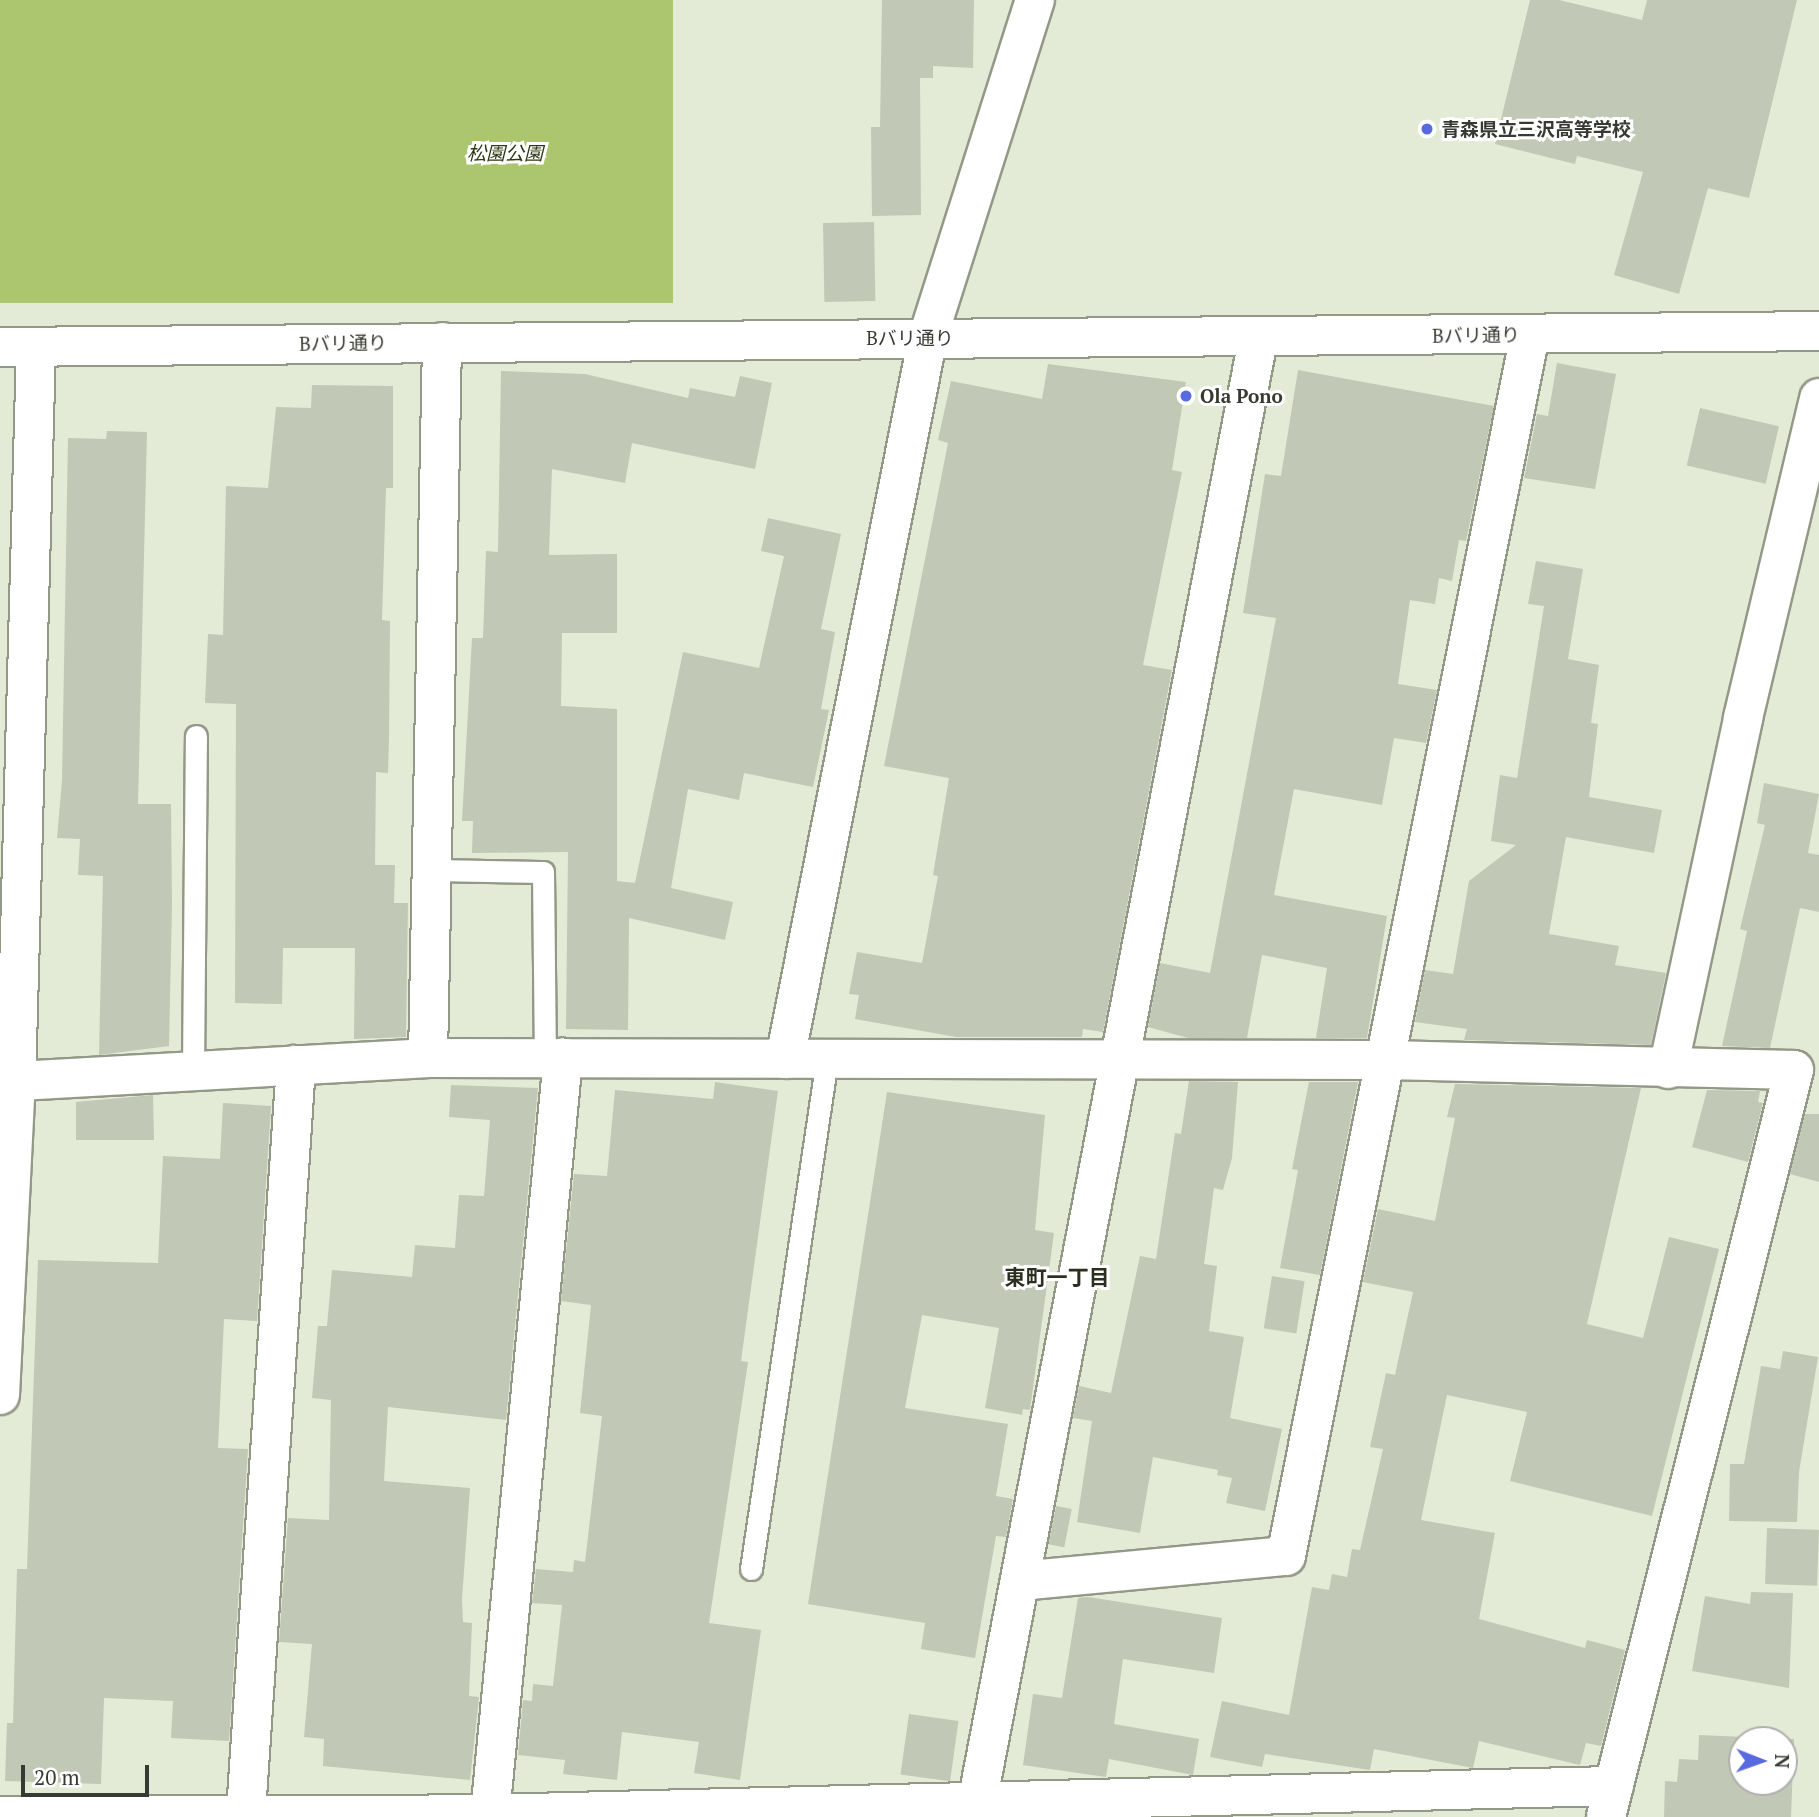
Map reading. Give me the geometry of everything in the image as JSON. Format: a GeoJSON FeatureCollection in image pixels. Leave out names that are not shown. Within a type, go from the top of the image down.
{"type":"FeatureCollection","features":[{"type":"Feature","properties":{"kind":"street"},"geometry":{"type":"LineString","coordinates":[[785,1059],[928,337],[1035,0]]}},
{"type":"Feature","properties":{"kind":"street","name":"Bバリ通り"},"geometry":{"type":"LineString","coordinates":[[18,347],[928,337],[1258,339],[1819,331]]}},
{"type":"Feature","properties":{"kind":"street"},"geometry":{"type":"LineString","coordinates":[[1020,1581],[1286,1556],[1530,335]]}},
{"type":"Feature","properties":{"kind":"street"},"geometry":{"type":"LineString","coordinates":[[977,1803],[1117,1060],[1258,339]]}},
{"type":"Feature","properties":{"kind":"street"},"geometry":{"type":"LineString","coordinates":[[428,1058],[442,342]]}},
{"type":"Feature","properties":{"kind":"street"},"geometry":{"type":"LineString","coordinates":[[0,1395],[8,1082],[18,347]]}},
{"type":"Feature","properties":{"kind":"street"},"geometry":{"type":"LineString","coordinates":[[1668,1069],[1743,718],[1819,398]]}},
{"type":"Feature","properties":{"kind":"street"},"geometry":{"type":"LineString","coordinates":[[0,1816],[246,1812],[863,1812],[977,1803],[1610,1802],[1794,1070],[1385,1060],[428,1058],[8,1082]]}},
{"type":"Feature","properties":{"kind":"street"},"geometry":{"type":"LineString","coordinates":[[490,1814],[554,1058]]}},
{"type":"Feature","properties":{"kind":"street"},"geometry":{"type":"LineString","coordinates":[[246,1812],[296,1065]]}},
{"type":"Feature","properties":{"kind":"lane"},"geometry":{"type":"LineString","coordinates":[[193,1071],[196,736]]}},
{"type":"Feature","properties":{"kind":"lane"},"geometry":{"type":"LineString","coordinates":[[431,870],[543,872],[554,1058]]}},
{"type":"Feature","properties":{"kind":"lane"},"geometry":{"type":"LineString","coordinates":[[751,1569],[827,1059]]}},
{"type":"Feature","properties":{"kind":"green space","name":"松園公園"},"geometry":{"type":"Polygon","coordinates":[[[0,0],[673,0],[673,303],[0,303],[0,0]]]}},
{"type":"Feature","properties":{"kind":"building"},"geometry":{"type":"Polygon","coordinates":[[[882,0],[974,0],[973,68],[933,66],[933,78],[920,78],[921,215],[872,216],[871,127],[880,127],[882,0]]]}},
{"type":"Feature","properties":{"kind":"building"},"geometry":{"type":"Polygon","coordinates":[[[1530,0],[1559,0],[1642,20],[1647,0],[1797,0],[1749,198],[1708,188],[1679,294],[1614,275],[1643,172],[1577,156],[1575,164],[1495,144],[1530,0]]]}},
{"type":"Feature","properties":{"kind":"building"},"geometry":{"type":"Polygon","coordinates":[[[874,222],[875,301],[824,302],[823,223],[874,222]]]}},
{"type":"Feature","properties":{"kind":"building"},"geometry":{"type":"Polygon","coordinates":[[[1557,363],[1616,374],[1595,489],[1524,478],[1537,414],[1548,416],[1557,363]]]}},
{"type":"Feature","properties":{"kind":"building"},"geometry":{"type":"Polygon","coordinates":[[[1048,364],[1186,382],[1172,470],[1182,472],[1143,665],[1172,670],[1103,1032],[1083,1029],[1082,1037],[956,1037],[855,1019],[859,995],[849,994],[857,952],[922,963],[938,876],[933,875],[949,778],[884,766],[948,443],[938,440],[951,381],[1042,399],[1048,364]]]}},
{"type":"Feature","properties":{"kind":"building"},"geometry":{"type":"Polygon","coordinates":[[[1298,370],[1494,406],[1466,541],[1459,540],[1452,581],[1439,578],[1435,604],[1410,600],[1398,684],[1437,690],[1426,743],[1394,738],[1382,805],[1294,789],[1274,895],[1387,916],[1367,1038],[1316,1038],[1327,968],[1262,955],[1247,1038],[1188,1038],[1148,1027],[1160,963],[1210,973],[1276,618],[1243,613],[1265,474],[1281,476],[1298,370]]]}},
{"type":"Feature","properties":{"kind":"building"},"geometry":{"type":"Polygon","coordinates":[[[501,371],[585,374],[688,398],[690,388],[735,397],[740,376],[772,383],[755,469],[632,443],[625,483],[552,469],[549,555],[617,554],[617,633],[562,633],[561,706],[617,709],[617,881],[635,883],[683,652],[759,668],[784,556],[761,551],[768,518],[841,534],[821,629],[835,632],[821,709],[829,710],[813,787],[744,773],[739,800],[688,789],[671,888],[733,902],[725,940],[629,918],[628,1030],[566,1029],[568,852],[472,853],[473,821],[462,821],[472,638],[483,638],[486,551],[498,552],[501,371]]]}},
{"type":"Feature","properties":{"kind":"building"},"geometry":{"type":"Polygon","coordinates":[[[312,385],[393,386],[393,488],[386,488],[382,620],[390,621],[388,773],[376,772],[375,865],[395,865],[394,903],[408,903],[406,1037],[354,1039],[355,948],[283,948],[282,1004],[235,1003],[236,704],[205,703],[208,634],[223,635],[226,486],[268,488],[276,407],[311,408],[312,385]]]}},
{"type":"Feature","properties":{"kind":"building"},"geometry":{"type":"Polygon","coordinates":[[[1700,408],[1779,426],[1766,484],[1687,465],[1700,408]]]}},
{"type":"Feature","properties":{"kind":"building"},"geometry":{"type":"Polygon","coordinates":[[[107,431],[147,432],[138,804],[171,804],[172,905],[169,1046],[99,1055],[103,876],[78,875],[80,839],[57,838],[62,780],[68,438],[106,439],[107,431]]]}},
{"type":"Feature","properties":{"kind":"building"},"geometry":{"type":"Polygon","coordinates":[[[1536,561],[1583,569],[1568,659],[1599,665],[1591,723],[1598,724],[1589,797],[1662,810],[1654,853],[1566,837],[1549,934],[1619,946],[1615,965],[1666,973],[1651,1045],[1464,1040],[1467,1029],[1415,1022],[1425,970],[1453,974],[1469,881],[1516,845],[1491,841],[1500,775],[1517,778],[1544,606],[1528,604],[1536,561]]]}},
{"type":"Feature","properties":{"kind":"building"},"geometry":{"type":"Polygon","coordinates":[[[1764,783],[1819,794],[1808,853],[1819,855],[1819,912],[1800,908],[1770,1048],[1722,1046],[1747,931],[1740,929],[1765,825],[1757,823],[1764,783]]]}},
{"type":"Feature","properties":{"kind":"building"},"geometry":{"type":"Polygon","coordinates":[[[1189,1081],[1238,1082],[1232,1158],[1223,1190],[1214,1188],[1204,1264],[1217,1266],[1209,1331],[1244,1337],[1230,1418],[1282,1429],[1265,1511],[1226,1503],[1232,1478],[1217,1475],[1218,1470],[1153,1457],[1140,1533],[1077,1522],[1092,1421],[1073,1418],[1079,1386],[1111,1393],[1140,1256],[1156,1259],[1175,1133],[1181,1134],[1189,1081]]]}},
{"type":"Feature","properties":{"kind":"building"},"geometry":{"type":"Polygon","coordinates":[[[715,1082],[778,1091],[741,1361],[748,1362],[709,1623],[761,1630],[740,1780],[694,1773],[699,1742],[622,1732],[617,1780],[563,1774],[565,1760],[518,1755],[523,1700],[532,1701],[533,1684],[553,1686],[562,1605],[532,1603],[536,1569],[573,1572],[574,1560],[585,1562],[602,1416],[580,1413],[591,1305],[561,1301],[574,1174],[607,1176],[615,1090],[713,1099],[715,1082]]]}},
{"type":"Feature","properties":{"kind":"building"},"geometry":{"type":"Polygon","coordinates":[[[1309,1082],[1358,1082],[1320,1275],[1280,1268],[1298,1170],[1292,1169],[1309,1082]]]}},
{"type":"Feature","properties":{"kind":"building"},"geometry":{"type":"Polygon","coordinates":[[[1455,1084],[1641,1088],[1587,1324],[1643,1338],[1669,1237],[1719,1249],[1652,1516],[1510,1481],[1527,1412],[1447,1395],[1421,1520],[1495,1533],[1479,1619],[1585,1648],[1587,1640],[1625,1650],[1601,1746],[1586,1743],[1580,1765],[1479,1741],[1473,1768],[1374,1749],[1370,1770],[1265,1754],[1262,1767],[1210,1757],[1222,1701],[1289,1715],[1312,1587],[1329,1590],[1332,1574],[1347,1577],[1352,1549],[1360,1550],[1383,1449],[1370,1447],[1386,1373],[1395,1375],[1413,1292],[1363,1282],[1378,1209],[1435,1221],[1455,1118],[1447,1117],[1455,1084]]]}},
{"type":"Feature","properties":{"kind":"building"},"geometry":{"type":"Polygon","coordinates":[[[451,1085],[538,1088],[506,1420],[388,1407],[384,1481],[470,1488],[462,1599],[463,1622],[472,1623],[469,1696],[479,1697],[470,1780],[323,1766],[324,1739],[304,1737],[312,1644],[279,1642],[288,1518],[329,1520],[331,1400],[312,1398],[318,1326],[327,1326],[332,1270],[412,1277],[415,1245],[455,1248],[459,1195],[484,1196],[490,1120],[449,1117],[451,1085]]]}},
{"type":"Feature","properties":{"kind":"building"},"geometry":{"type":"Polygon","coordinates":[[[1707,1090],[1760,1091],[1758,1102],[1763,1103],[1748,1162],[1692,1147],[1707,1090]]]}},
{"type":"Feature","properties":{"kind":"building"},"geometry":{"type":"Polygon","coordinates":[[[887,1092],[1045,1115],[1035,1230],[1054,1233],[1030,1410],[1023,1409],[1022,1415],[985,1408],[999,1328],[922,1315],[905,1408],[1008,1424],[996,1496],[1013,1499],[1006,1537],[996,1536],[975,1658],[921,1649],[925,1623],[808,1604],[887,1092]]]}},
{"type":"Feature","properties":{"kind":"building"},"geometry":{"type":"Polygon","coordinates":[[[153,1095],[154,1140],[76,1140],[76,1102],[153,1095]]]}},
{"type":"Feature","properties":{"kind":"building"},"geometry":{"type":"Polygon","coordinates":[[[223,1103],[271,1106],[257,1321],[224,1319],[218,1448],[248,1449],[229,1741],[171,1738],[173,1701],[104,1698],[101,1784],[5,1781],[7,1723],[13,1723],[17,1569],[27,1569],[38,1260],[158,1263],[163,1156],[220,1159],[223,1103]]]}},
{"type":"Feature","properties":{"kind":"building"},"geometry":{"type":"Polygon","coordinates":[[[1805,1114],[1819,1114],[1819,1182],[1790,1174],[1805,1114]]]}},
{"type":"Feature","properties":{"kind":"building"},"geometry":{"type":"Polygon","coordinates":[[[1272,1276],[1305,1281],[1296,1334],[1264,1328],[1272,1276]]]}},
{"type":"Feature","properties":{"kind":"building"},"geometry":{"type":"Polygon","coordinates":[[[1783,1351],[1818,1357],[1799,1472],[1797,1522],[1729,1521],[1730,1464],[1744,1464],[1761,1366],[1780,1369],[1783,1351]]]}},
{"type":"Feature","properties":{"kind":"building"},"geometry":{"type":"Polygon","coordinates":[[[1056,1506],[1072,1509],[1064,1547],[1049,1544],[1056,1506]]]}},
{"type":"Feature","properties":{"kind":"building"},"geometry":{"type":"Polygon","coordinates":[[[1767,1528],[1819,1530],[1817,1586],[1765,1584],[1767,1528]]]}},
{"type":"Feature","properties":{"kind":"building"},"geometry":{"type":"Polygon","coordinates":[[[1751,1592],[1793,1593],[1789,1688],[1692,1671],[1705,1596],[1750,1604],[1751,1592]]]}},
{"type":"Feature","properties":{"kind":"building"},"geometry":{"type":"Polygon","coordinates":[[[1088,1597],[1222,1618],[1214,1673],[1123,1659],[1114,1724],[1199,1739],[1193,1775],[1109,1759],[1106,1777],[1023,1765],[1033,1694],[1062,1698],[1078,1598],[1088,1597]]]}},
{"type":"Feature","properties":{"kind":"building"},"geometry":{"type":"Polygon","coordinates":[[[909,1714],[959,1721],[950,1781],[901,1774],[909,1714]]]}},
{"type":"Feature","properties":{"kind":"building"},"geometry":{"type":"Polygon","coordinates":[[[1699,1735],[1728,1736],[1728,1796],[1792,1796],[1791,1817],[1664,1817],[1665,1781],[1677,1782],[1679,1759],[1698,1760],[1699,1735]]]}},
{"type":"Feature","properties":{"kind":"place","name":"青森県立三沢高等学校"},"geometry":{"type":"Point","coordinates":[1427,129]}},
{"type":"Feature","properties":{"kind":"place","name":"Ola Pono"},"geometry":{"type":"Point","coordinates":[1186,396]}},
{"type":"Feature","properties":{"kind":"district","name":"東町一丁目"},"geometry":{"type":"Point","coordinates":[1057,1277]}}]}
